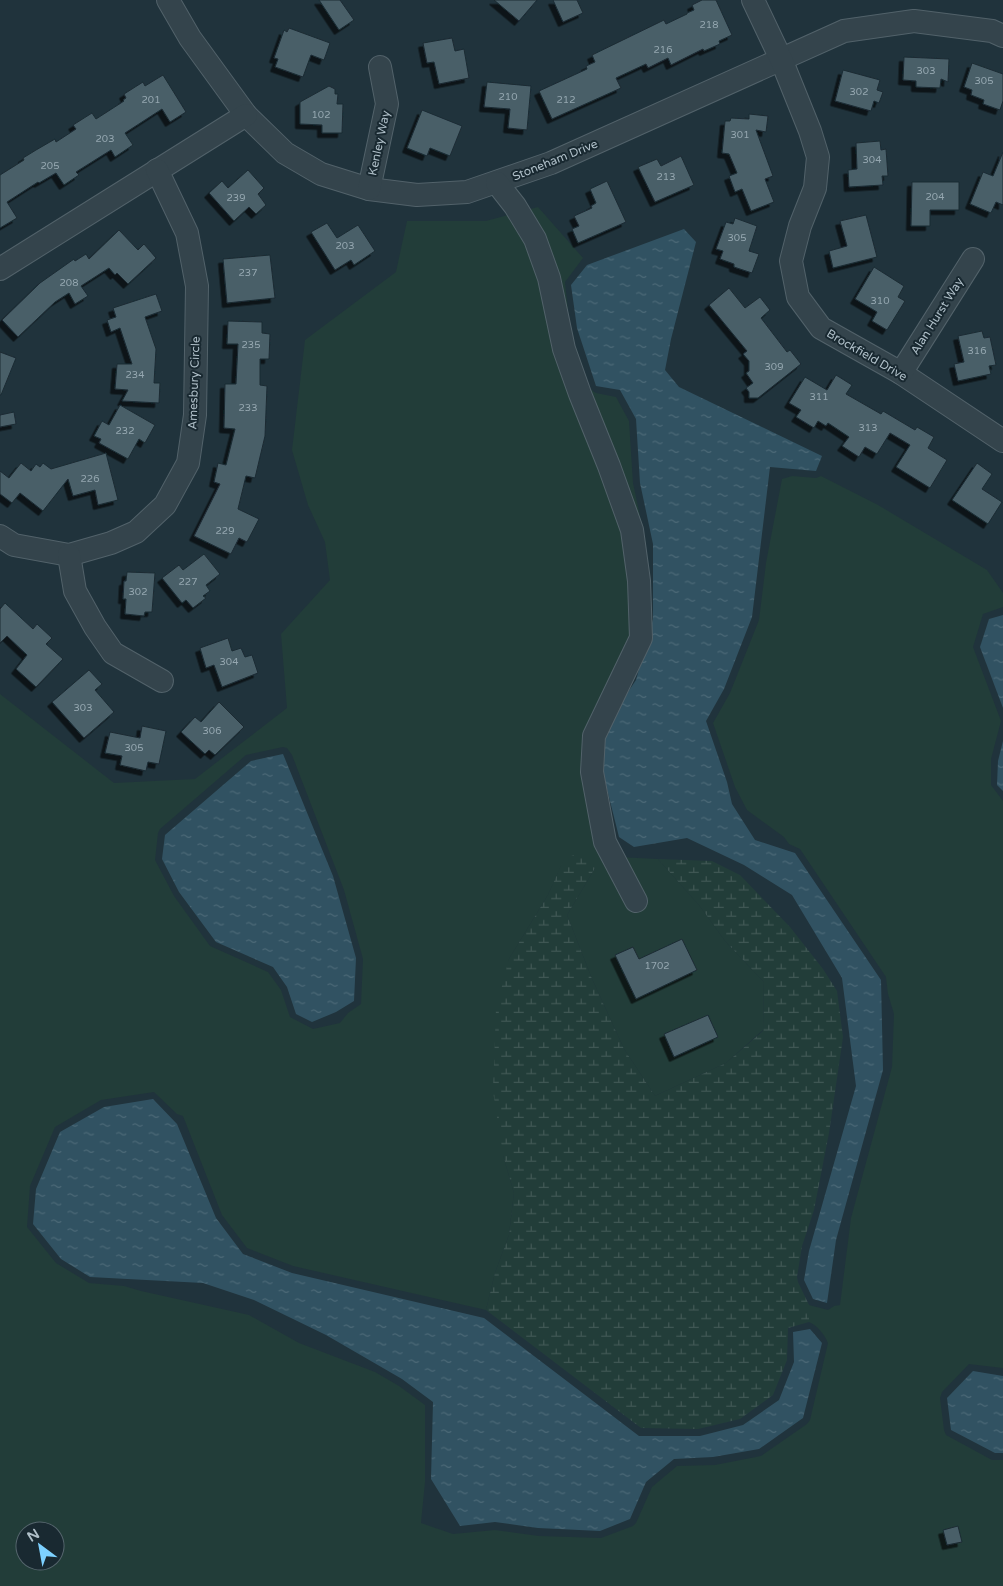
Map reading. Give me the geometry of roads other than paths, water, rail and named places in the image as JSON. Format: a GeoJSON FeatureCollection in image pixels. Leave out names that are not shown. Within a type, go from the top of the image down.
{"type":"FeatureCollection","features":[{"type":"Feature","properties":{"kind":"street","name":"Stoneham Drive"},"geometry":{"type":"LineString","coordinates":[[168,0],[190,38],[246,116],[284,153],[321,174],[369,189],[417,195],[467,192],[551,164],[844,31],[914,21],[992,31],[1003,36]]}},
{"type":"Feature","properties":{"kind":"street","name":"Brockfield Drive"},"geometry":{"type":"LineString","coordinates":[[752,0],[781,59],[810,131],[818,157],[814,188],[800,226],[791,261],[798,297],[821,328],[901,374],[1003,441]]}},
{"type":"Feature","properties":{"kind":"street","name":"Kenley Way"},"geometry":{"type":"LineString","coordinates":[[369,189],[388,104],[380,66]]}},
{"type":"Feature","properties":{"kind":"street"},"geometry":{"type":"LineString","coordinates":[[0,269],[246,116]]}},
{"type":"Feature","properties":{"kind":"street","name":"Amesbury Circle"},"geometry":{"type":"LineString","coordinates":[[0,536],[14,545],[69,555],[111,544],[136,532],[165,505],[188,462],[195,415],[197,286],[187,233],[157,170]]}},
{"type":"Feature","properties":{"kind":"street"},"geometry":{"type":"LineString","coordinates":[[497,183],[515,206],[535,239],[549,278],[564,349],[580,394],[610,466],[632,530],[639,581],[641,638],[594,736],[592,772],[606,842],[636,901]]}},
{"type":"Feature","properties":{"kind":"street","name":"Alan Hurst Way"},"geometry":{"type":"LineString","coordinates":[[901,374],[973,259]]}},
{"type":"Feature","properties":{"kind":"street"},"geometry":{"type":"LineString","coordinates":[[69,555],[75,591],[95,627],[113,653],[162,681]]}},
{"type":"Feature","properties":{"kind":"water"},"geometry":{"type":"Polygon","coordinates":[[[684,229],[696,242],[665,370],[679,387],[822,456],[816,471],[770,467],[752,617],[724,689],[706,721],[727,782],[732,804],[755,840],[795,853],[881,980],[883,1070],[836,1240],[827,1303],[813,1299],[804,1280],[809,1251],[856,1086],[842,978],[792,895],[744,865],[687,838],[634,847],[619,837],[602,769],[606,725],[636,680],[653,619],[653,544],[640,483],[636,419],[620,390],[596,386],[577,328],[571,285],[587,265],[684,229]]]}},
{"type":"Feature","properties":{"kind":"water"},"geometry":{"type":"Polygon","coordinates":[[[1003,615],[1003,708],[980,647],[989,619],[1003,615]]]}},
{"type":"Feature","properties":{"kind":"water"},"geometry":{"type":"Polygon","coordinates":[[[1003,741],[1003,791],[997,785],[998,761],[1003,741]]]}},
{"type":"Feature","properties":{"kind":"water"},"geometry":{"type":"Polygon","coordinates":[[[283,754],[333,876],[356,958],[354,1001],[336,1012],[312,1022],[296,1014],[287,987],[273,967],[216,942],[179,892],[162,859],[165,835],[251,761],[283,754]]]}},
{"type":"Feature","properties":{"kind":"water"},"geometry":{"type":"Polygon","coordinates":[[[153,1099],[177,1124],[216,1218],[243,1254],[292,1273],[484,1318],[639,1436],[700,1436],[743,1425],[779,1400],[794,1362],[793,1332],[810,1329],[822,1343],[803,1418],[759,1449],[713,1457],[674,1459],[646,1482],[630,1519],[600,1531],[538,1528],[495,1522],[460,1526],[431,1479],[433,1402],[402,1379],[326,1335],[254,1300],[203,1283],[90,1277],[61,1259],[33,1224],[36,1189],[60,1132],[104,1107],[153,1099]]]}},
{"type":"Feature","properties":{"kind":"water"},"geometry":{"type":"Polygon","coordinates":[[[973,1371],[1003,1376],[1003,1453],[995,1453],[951,1430],[947,1398],[973,1371]]]}}]}
